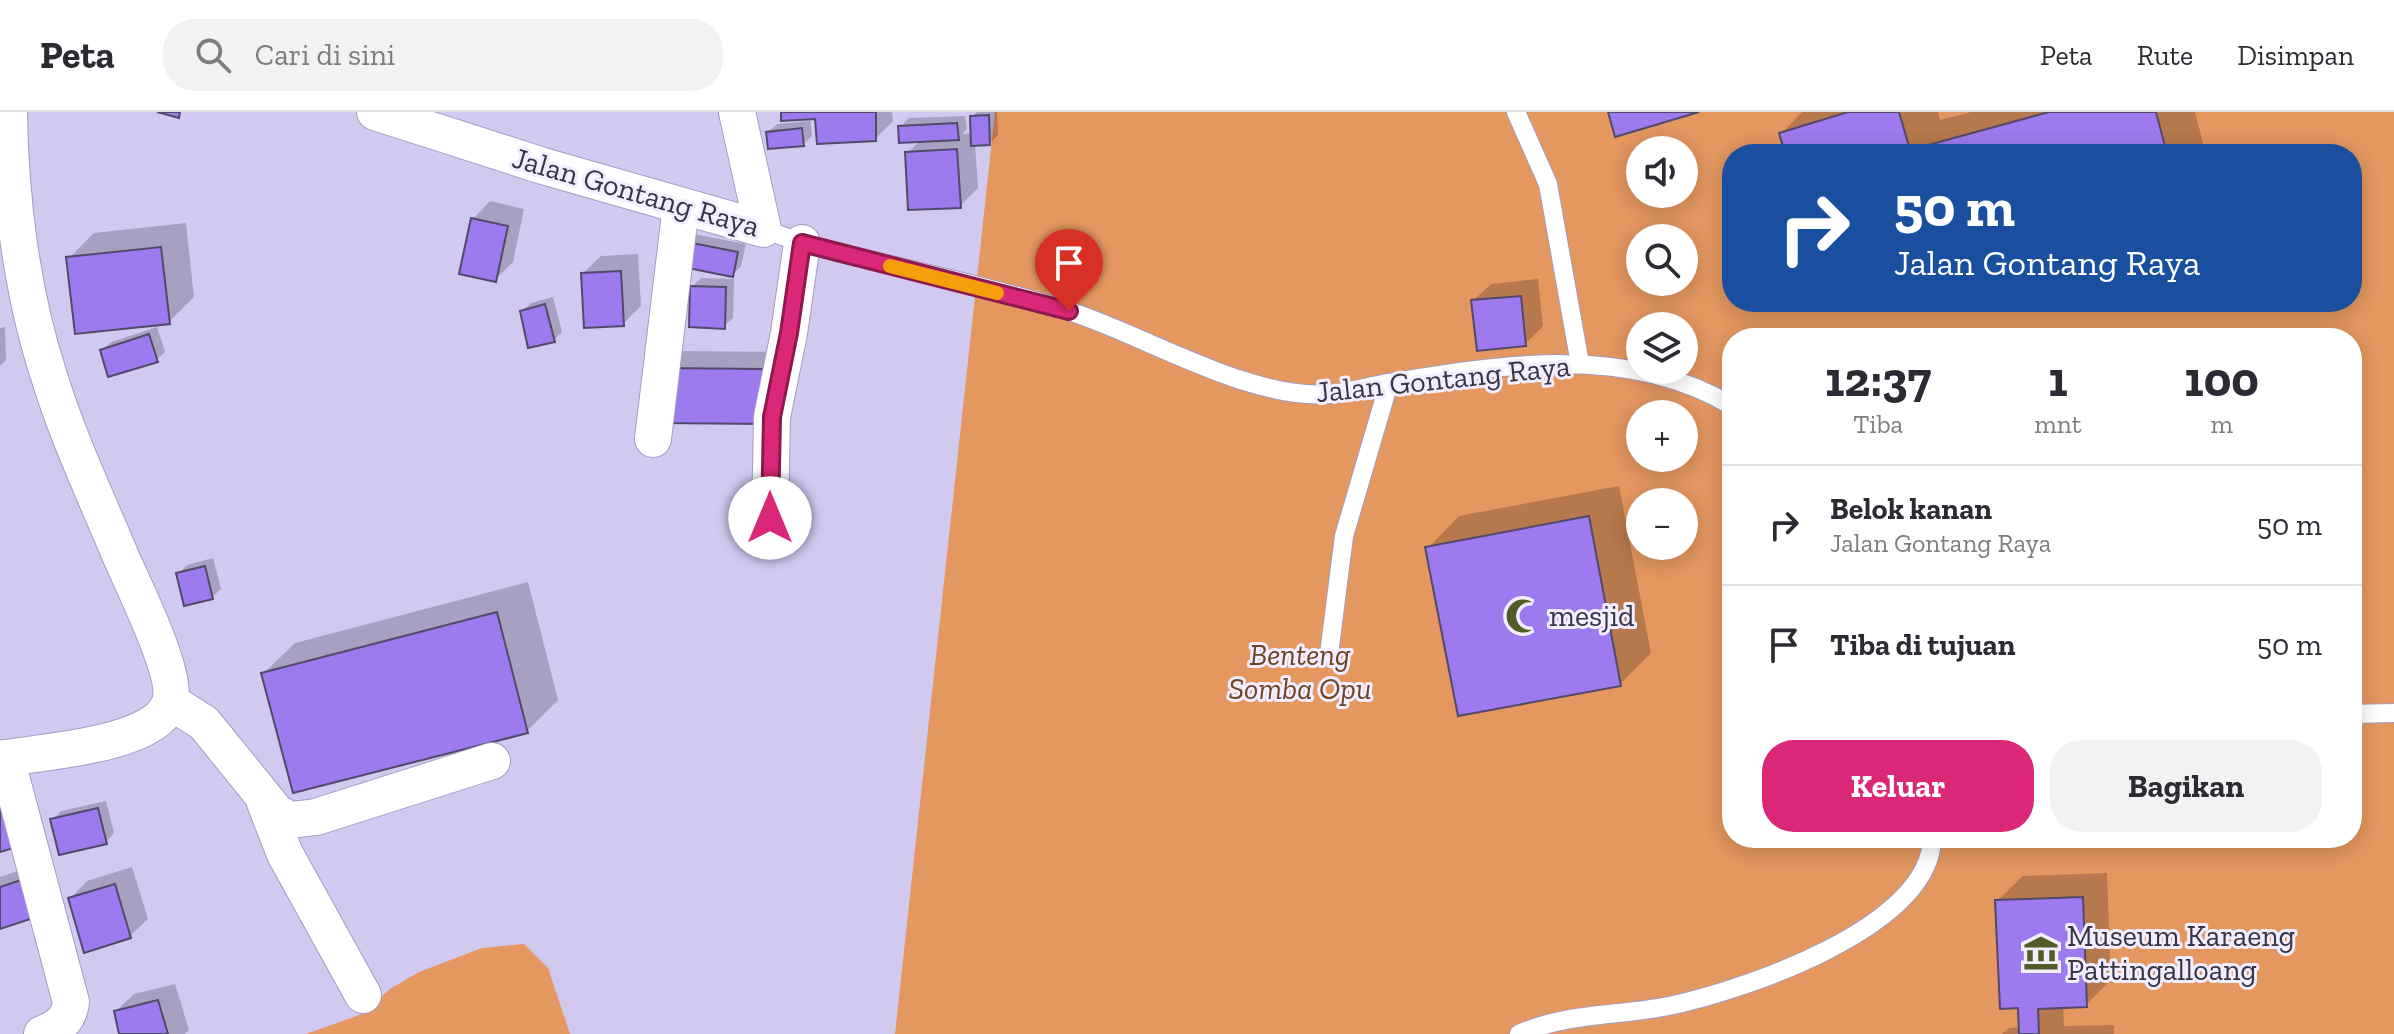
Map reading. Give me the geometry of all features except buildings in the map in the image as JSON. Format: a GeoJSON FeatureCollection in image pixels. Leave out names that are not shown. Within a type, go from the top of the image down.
{"type":"FeatureCollection","features":[{"type":"Feature","properties":{"kind":"street"},"geometry":{"type":"LineString","coordinates":[[9,112],[7,178],[48,373],[71,441],[161,654],[170,680],[171,702],[156,720],[118,738],[3,759],[71,1002],[70,1013],[63,1022],[42,1034]]}},
{"type":"Feature","properties":{"kind":"street","name":"Jalan Gontang Raya"},"geometry":{"type":"LineString","coordinates":[[375,112],[763,229]]}},
{"type":"Feature","properties":{"kind":"street"},"geometry":{"type":"LineString","coordinates":[[737,112],[763,229]]}},
{"type":"Feature","properties":{"kind":"street"},"geometry":{"type":"LineString","coordinates":[[653,439],[681,206]]}},
{"type":"Feature","properties":{"kind":"street"},"geometry":{"type":"LineString","coordinates":[[770,518],[770,430],[802,243]]}},
{"type":"Feature","properties":{"kind":"street"},"geometry":{"type":"LineString","coordinates":[[171,702],[204,723],[265,803],[285,854],[363,995]]}},
{"type":"Feature","properties":{"kind":"street"},"geometry":{"type":"LineString","coordinates":[[265,803],[291,820],[316,817],[492,761]]}},
{"type":"Feature","properties":{"kind":"lane"},"geometry":{"type":"LineString","coordinates":[[1516,112],[1548,184],[1580,364]]}},
{"type":"Feature","properties":{"kind":"lane","name":"Jalan Gontang Raya"},"geometry":{"type":"LineString","coordinates":[[763,229],[802,243],[1069,311],[1137,335],[1244,382],[1285,394],[1330,394],[1467,372],[1580,364],[1623,367],[1666,376],[1722,401]]}},
{"type":"Feature","properties":{"kind":"lane"},"geometry":{"type":"LineString","coordinates":[[1329,654],[1344,536],[1389,383]]}},
{"type":"Feature","properties":{"kind":"lane"},"geometry":{"type":"LineString","coordinates":[[2362,714],[2394,713]]}},
{"type":"Feature","properties":{"kind":"lane"},"geometry":{"type":"LineString","coordinates":[[1519,1034],[1544,1023],[1666,1006],[1719,995],[1805,959],[1891,913],[1923,872],[1929,848]]}},
{"type":"Feature","properties":{"kind":"green space","name":"Benteng Somba Opu"},"geometry":{"type":"Polygon","coordinates":[[[995,112],[2394,112],[2394,1034],[895,1034],[995,112]]]}},
{"type":"Feature","properties":{"kind":"green space"},"geometry":{"type":"Polygon","coordinates":[[[524,944],[548,968],[570,1034],[306,1034],[362,1014],[390,989],[419,972],[482,948],[524,944]]]}},
{"type":"Feature","properties":{"kind":"slow traffic"},"geometry":{"type":"LineString","coordinates":[[890,266],[997,293]]}},
{"type":"Feature","properties":{"kind":"place","name":"mesjid"},"geometry":{"type":"Point","coordinates":[1523,616]}},
{"type":"Feature","properties":{"kind":"place","name":"Museum Karaeng Pattingalloang"},"geometry":{"type":"Point","coordinates":[2041,953]}},
{"type":"Feature","properties":{"kind":"route"},"geometry":{"type":"LineString","coordinates":[[770,518],[769,444],[772,417],[789,333],[802,243],[1069,311]]}}]}
